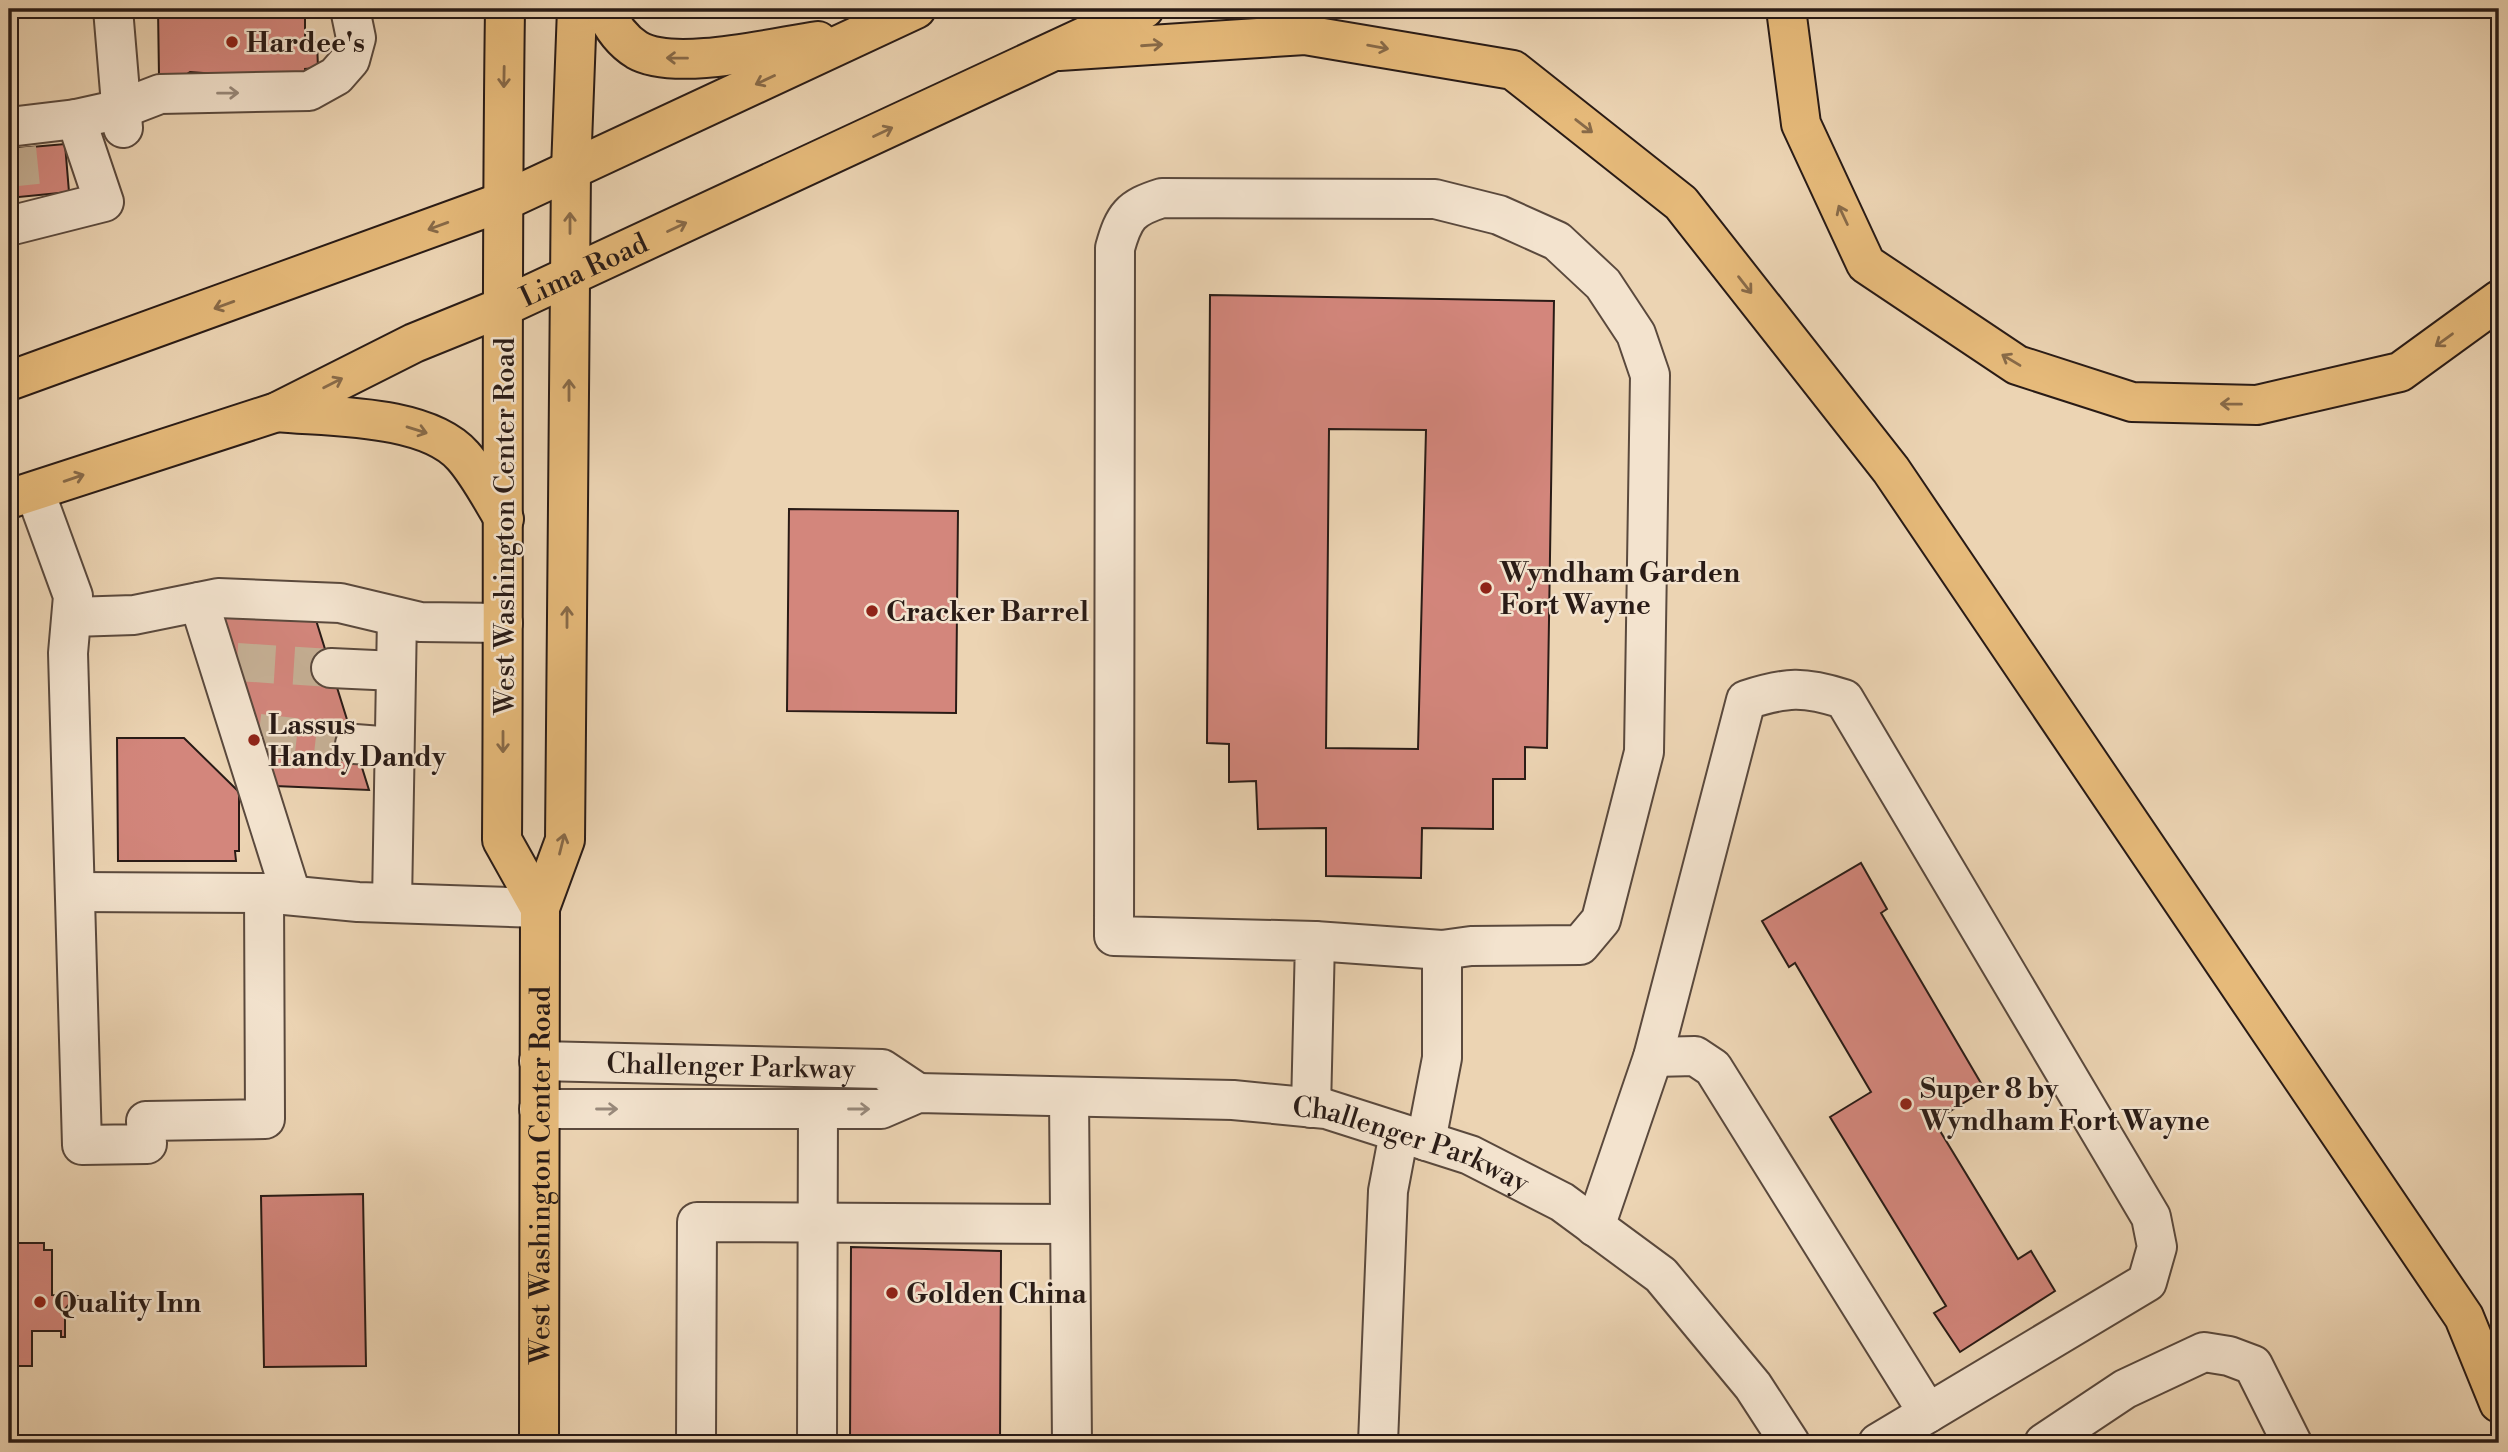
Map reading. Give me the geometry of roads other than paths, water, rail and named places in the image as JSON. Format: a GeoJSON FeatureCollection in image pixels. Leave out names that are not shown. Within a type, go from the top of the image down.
{"type":"FeatureCollection","features":[{"type":"Feature","properties":{"kind":"main road","name":"West Washington Center Road"},"geometry":{"type":"LineString","coordinates":[[505,9],[502,202],[505,306],[502,839],[540,908]]}},
{"type":"Feature","properties":{"kind":"main road","name":"West Washington Center Road"},"geometry":{"type":"LineString","coordinates":[[539,1443],[540,908],[565,840],[570,170],[577,9]]}},
{"type":"Feature","properties":{"kind":"main road"},"geometry":{"type":"LineString","coordinates":[[604,9],[616,31],[638,51],[670,60],[720,56],[865,33]]}},
{"type":"Feature","properties":{"kind":"main road"},"geometry":{"type":"LineString","coordinates":[[9,382],[502,202],[916,9]]}},
{"type":"Feature","properties":{"kind":"main road","name":"Lima Road"},"geometry":{"type":"LineString","coordinates":[[22,495],[277,412],[414,343],[505,306],[1059,51],[1144,9]]}},
{"type":"Feature","properties":{"kind":"main road"},"geometry":{"type":"LineString","coordinates":[[1786,9],[1801,124],[1866,264],[2017,365],[2132,402],[2257,405],[2400,372],[2499,300]]}},
{"type":"Feature","properties":{"kind":"main road"},"geometry":{"type":"LineString","coordinates":[[1059,51],[1305,35],[1513,70],[1681,203],[1891,470],[2084,751],[2464,1317],[2499,1403]]}},
{"type":"Feature","properties":{"kind":"main road"},"geometry":{"type":"LineString","coordinates":[[277,412],[386,422],[421,430],[446,442],[461,454],[504,519]]}},
{"type":"Feature","properties":{"kind":"street"},"geometry":{"type":"LineString","coordinates":[[113,9],[122,119]]}},
{"type":"Feature","properties":{"kind":"street"},"geometry":{"type":"LineString","coordinates":[[14,134],[76,119],[122,119],[160,94],[309,91],[323,85],[351,60],[356,38],[350,9]]}},
{"type":"Feature","properties":{"kind":"street"},"geometry":{"type":"LineString","coordinates":[[18,215],[104,202],[76,119]]}},
{"type":"Feature","properties":{"kind":"street"},"geometry":{"type":"LineString","coordinates":[[1162,198],[1435,199],[1499,215],[1557,241],[1603,284],[1636,334],[1650,375],[1644,751],[1601,920],[1580,945],[1471,946],[1442,950],[1315,941],[1114,936],[1115,248],[1123,222],[1139,205],[1162,198]]}},
{"type":"Feature","properties":{"kind":"street"},"geometry":{"type":"LineString","coordinates":[[22,495],[73,596],[68,653],[82,1145],[147,1144],[146,1121],[265,1119],[277,893],[249,733],[227,661],[199,602]]}},
{"type":"Feature","properties":{"kind":"street"},"geometry":{"type":"LineString","coordinates":[[72,617],[134,615],[218,598],[340,603],[420,622],[503,623]]}},
{"type":"Feature","properties":{"kind":"street"},"geometry":{"type":"LineString","coordinates":[[392,903],[397,617]]}},
{"type":"Feature","properties":{"kind":"street"},"geometry":{"type":"LineString","coordinates":[[331,668],[396,671]]}},
{"type":"Feature","properties":{"kind":"street"},"geometry":{"type":"LineString","coordinates":[[1595,1227],[1653,1057],[1746,700],[1777,690],[1812,689],[1844,699],[2151,1217],[2157,1247],[2147,1282],[1878,1443]]}},
{"type":"Feature","properties":{"kind":"street"},"geometry":{"type":"LineString","coordinates":[[355,744],[394,747]]}},
{"type":"Feature","properties":{"kind":"street"},"geometry":{"type":"LineString","coordinates":[[75,891],[277,893],[392,903],[540,908]]}},
{"type":"Feature","properties":{"kind":"street"},"geometry":{"type":"LineString","coordinates":[[1311,1108],[1315,941]]}},
{"type":"Feature","properties":{"kind":"street"},"geometry":{"type":"LineString","coordinates":[[1378,1443],[1388,1191],[1413,1137],[1442,1058],[1442,950]]}},
{"type":"Feature","properties":{"kind":"street"},"geometry":{"type":"LineString","coordinates":[[1653,1057],[1695,1056],[1713,1068],[1928,1413]]}},
{"type":"Feature","properties":{"kind":"street","name":"Challenger Parkway"},"geometry":{"type":"LineString","coordinates":[[539,1061],[882,1069],[918,1093]]}},
{"type":"Feature","properties":{"kind":"street","name":"Challenger Parkway"},"geometry":{"type":"LineString","coordinates":[[539,1109],[881,1109],[918,1093],[1233,1100],[1326,1109],[1481,1160],[1562,1202],[1661,1275],[1752,1386],[1790,1443]]}},
{"type":"Feature","properties":{"kind":"street"},"geometry":{"type":"LineString","coordinates":[[1069,1097],[1072,1443]]}},
{"type":"Feature","properties":{"kind":"street"},"geometry":{"type":"LineString","coordinates":[[817,1443],[818,1109]]}},
{"type":"Feature","properties":{"kind":"street"},"geometry":{"type":"LineString","coordinates":[[696,1443],[697,1222],[1070,1224]]}},
{"type":"Feature","properties":{"kind":"street"},"geometry":{"type":"LineString","coordinates":[[2043,1443],[2126,1389],[2204,1352],[2229,1356],[2253,1365],[2292,1443]]}},
{"type":"Feature","properties":{"kind":"tunnel"},"geometry":{"type":"LineString","coordinates":[[17,148],[22,197]]}},
{"type":"Feature","properties":{"kind":"tunnel"},"geometry":{"type":"LineString","coordinates":[[237,662],[331,668]]}},
{"type":"Feature","properties":{"kind":"tunnel"},"geometry":{"type":"LineString","coordinates":[[259,733],[355,744]]}},
{"type":"Feature","properties":{"kind":"place","name":"Hardee's"},"geometry":{"type":"Point","coordinates":[232,42]}},
{"type":"Feature","properties":{"kind":"place","name":"Wyndham Garden Fort Wayne"},"geometry":{"type":"Point","coordinates":[1486,588]}},
{"type":"Feature","properties":{"kind":"place","name":"Cracker Barrel"},"geometry":{"type":"Point","coordinates":[872,611]}},
{"type":"Feature","properties":{"kind":"place","name":"Lassus Handy Dandy"},"geometry":{"type":"Point","coordinates":[254,740]}},
{"type":"Feature","properties":{"kind":"place","name":"Super 8 by Wyndham Fort Wayne"},"geometry":{"type":"Point","coordinates":[1906,1104]}},
{"type":"Feature","properties":{"kind":"place","name":"Golden China"},"geometry":{"type":"Point","coordinates":[892,1293]}},
{"type":"Feature","properties":{"kind":"place","name":"Quality Inn"},"geometry":{"type":"Point","coordinates":[40,1302]}}]}
